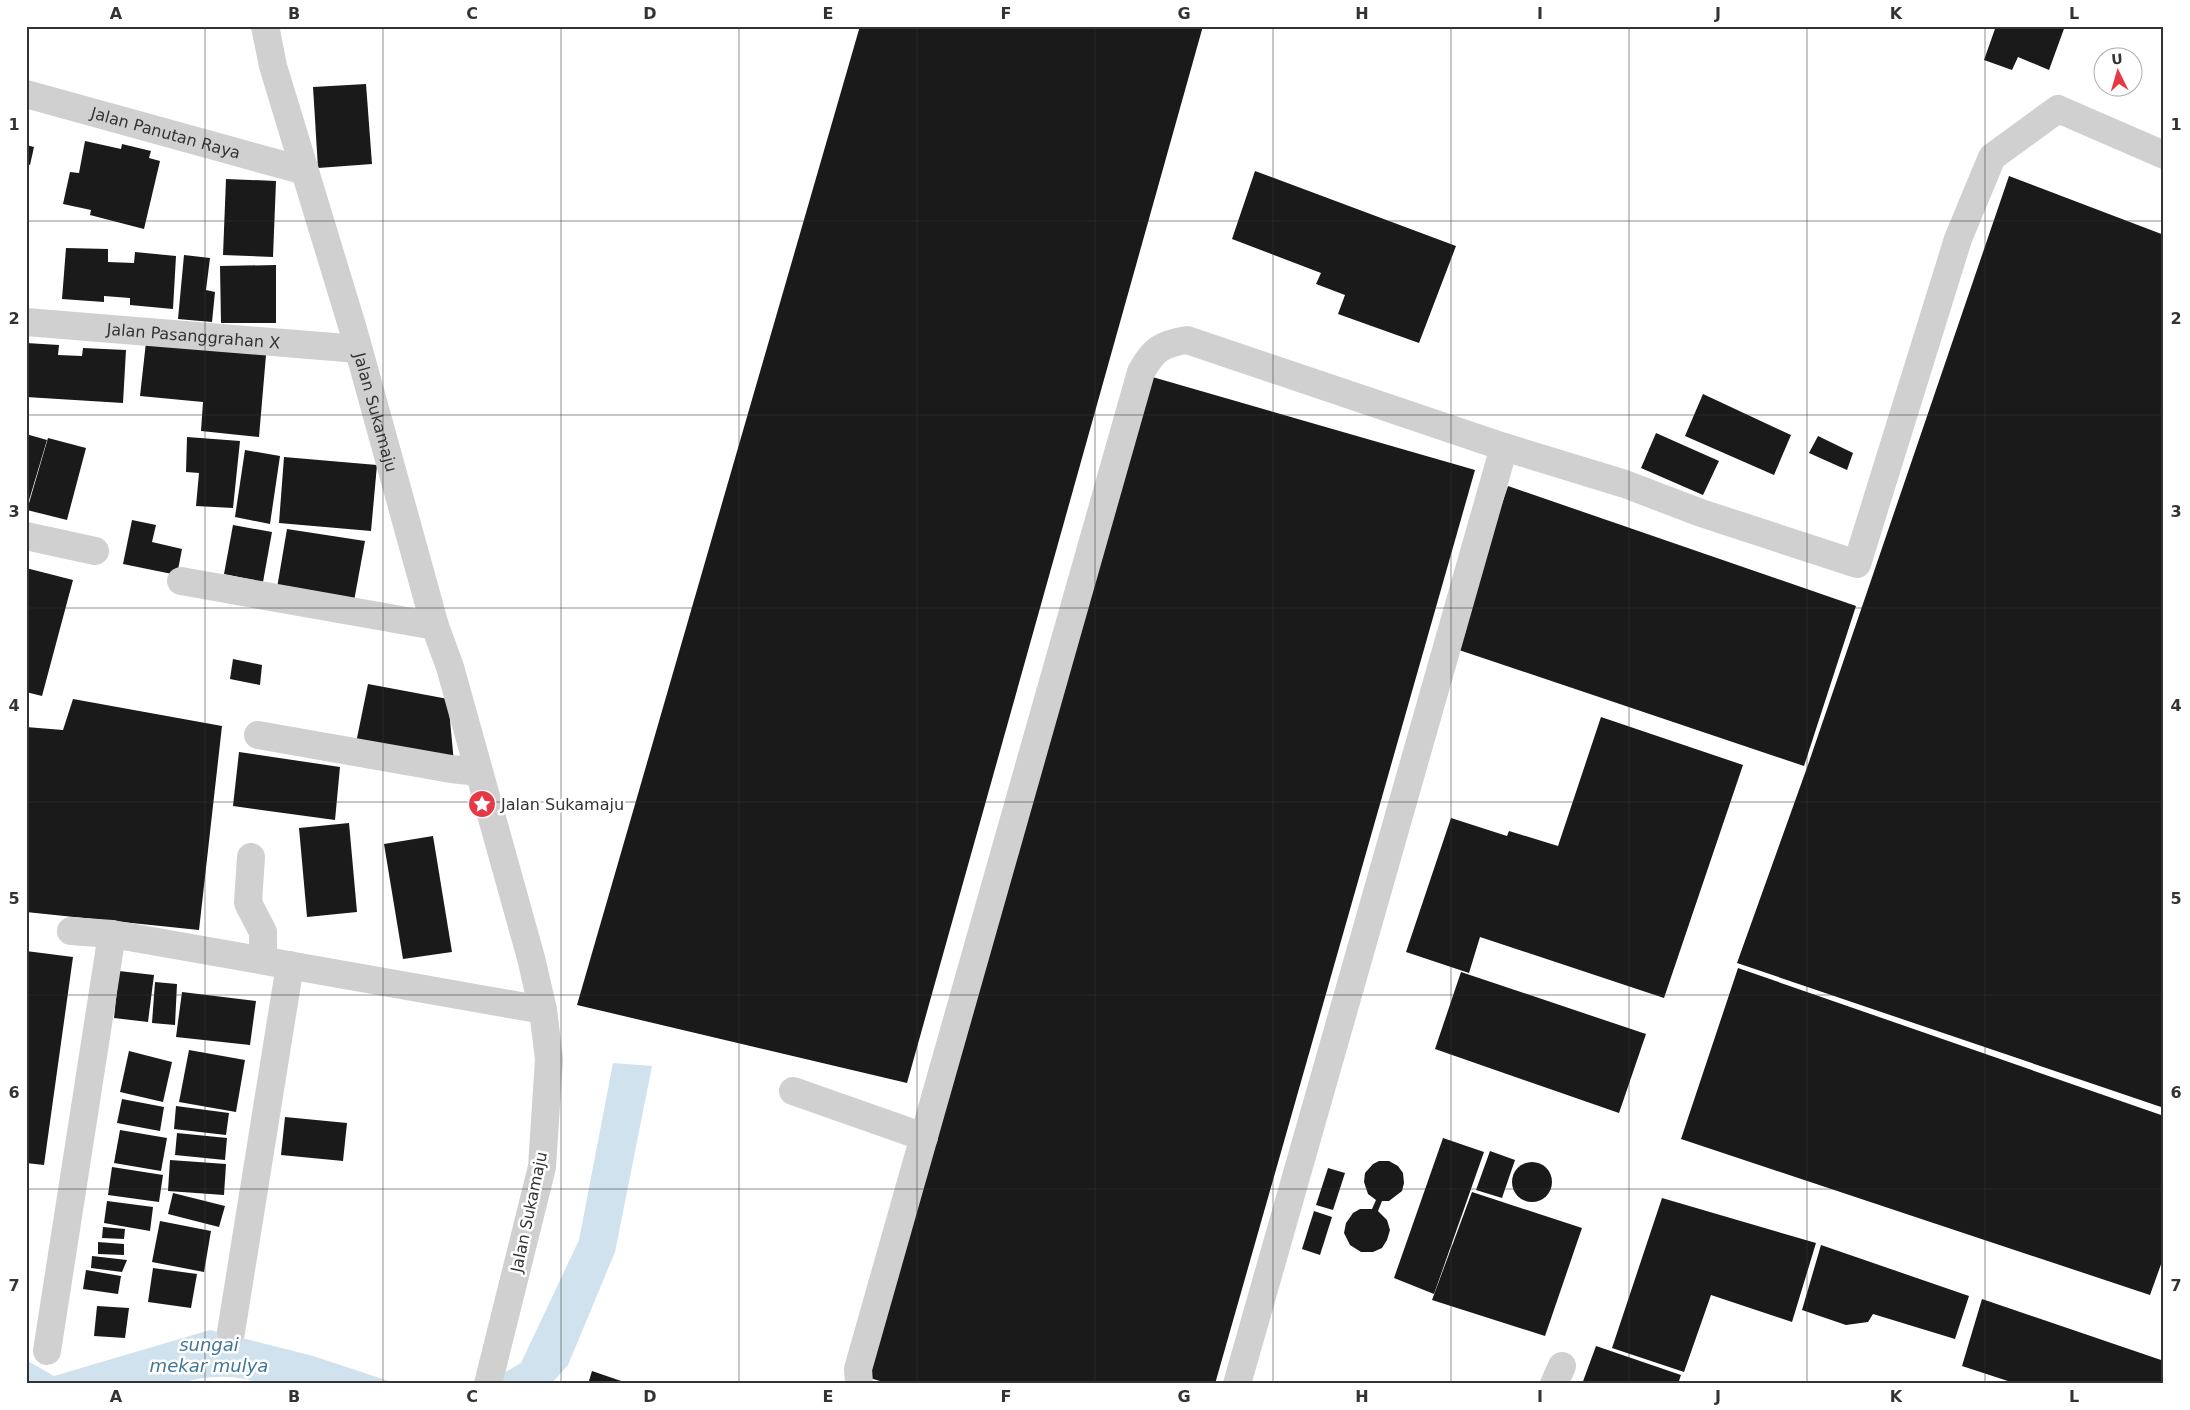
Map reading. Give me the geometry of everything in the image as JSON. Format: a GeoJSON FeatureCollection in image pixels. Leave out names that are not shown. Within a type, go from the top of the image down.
{"type":"FeatureCollection","features":[{"type":"Feature","properties":{"kind":"street","name":"Jalan Sukamaju"},"geometry":{"type":"LineString","coordinates":[[265,26],[274,66],[358,349],[435,626],[450,667],[543,1010],[549,1059],[542,1167],[491,1372]]}},
{"type":"Feature","properties":{"kind":"street","name":"Jalan Panutan Raya"},"geometry":{"type":"LineString","coordinates":[[26,94],[305,171]]}},
{"type":"Feature","properties":{"kind":"street"},"geometry":{"type":"LineString","coordinates":[[858,1384],[858,1369],[1138,382],[1150,355],[1168,342],[1187,340],[1635,488],[1857,564],[1958,239],[1992,157],[2058,110],[2164,155]]}},
{"type":"Feature","properties":{"kind":"street","name":"Jalan Pasanggrahan X"},"geometry":{"type":"LineString","coordinates":[[26,322],[358,349]]}},
{"type":"Feature","properties":{"kind":"street"},"geometry":{"type":"LineString","coordinates":[[1237,1384],[1504,446]]}},
{"type":"Feature","properties":{"kind":"street"},"geometry":{"type":"LineString","coordinates":[[26,536],[95,552]]}},
{"type":"Feature","properties":{"kind":"street"},"geometry":{"type":"LineString","coordinates":[[181,580],[435,626]]}},
{"type":"Feature","properties":{"kind":"street"},"geometry":{"type":"LineString","coordinates":[[258,735],[451,769],[479,772]]}},
{"type":"Feature","properties":{"kind":"street"},"geometry":{"type":"LineString","coordinates":[[251,856],[248,903],[263,932],[263,960]]}},
{"type":"Feature","properties":{"kind":"street"},"geometry":{"type":"LineString","coordinates":[[71,931],[112,934],[543,1010]]}},
{"type":"Feature","properties":{"kind":"street"},"geometry":{"type":"LineString","coordinates":[[47,1350],[112,934]]}},
{"type":"Feature","properties":{"kind":"street"},"geometry":{"type":"LineString","coordinates":[[231,1332],[290,965]]}},
{"type":"Feature","properties":{"kind":"street"},"geometry":{"type":"LineString","coordinates":[[793,1091],[924,1137]]}},
{"type":"Feature","properties":{"kind":"water"},"geometry":{"type":"Polygon","coordinates":[[[613,1063],[652,1066],[615,1252],[568,1365],[551,1384],[484,1384],[521,1363],[579,1240],[613,1063]]]}},
{"type":"Feature","properties":{"kind":"water","name":"sungai mekar mulya"},"geometry":{"type":"Polygon","coordinates":[[[210,1330],[313,1356],[398,1384],[262,1384],[231,1377],[210,1377],[179,1384],[26,1384],[26,1360],[54,1376],[210,1330]]]}},
{"type":"Feature","properties":{"kind":"building"},"geometry":{"type":"Polygon","coordinates":[[[860,26],[1203,26],[907,1083],[577,1005],[860,26]]]}},
{"type":"Feature","properties":{"kind":"building"},"geometry":{"type":"Polygon","coordinates":[[[1996,26],[2065,26],[2049,70],[2018,57],[2012,70],[1984,60],[1996,26]]]}},
{"type":"Feature","properties":{"kind":"building"},"geometry":{"type":"Polygon","coordinates":[[[366,84],[372,164],[318,168],[313,87],[366,84]]]}},
{"type":"Feature","properties":{"kind":"building"},"geometry":{"type":"Polygon","coordinates":[[[85,141],[121,149],[122,144],[151,151],[149,158],[160,161],[144,229],[90,215],[91,210],[63,204],[70,172],[79,173],[85,141]]]}},
{"type":"Feature","properties":{"kind":"building"},"geometry":{"type":"Polygon","coordinates":[[[26,145],[34,147],[30,165],[26,164],[26,145]]]}},
{"type":"Feature","properties":{"kind":"building"},"geometry":{"type":"Polygon","coordinates":[[[1255,171],[1456,246],[1419,343],[1338,314],[1345,295],[1316,284],[1321,273],[1232,239],[1255,171]]]}},
{"type":"Feature","properties":{"kind":"building"},"geometry":{"type":"Polygon","coordinates":[[[2009,176],[2164,235],[2164,1108],[1737,963],[1809,762],[2009,176]]]}},
{"type":"Feature","properties":{"kind":"building"},"geometry":{"type":"Polygon","coordinates":[[[226,179],[276,181],[273,257],[223,255],[226,179]]]}},
{"type":"Feature","properties":{"kind":"building"},"geometry":{"type":"Polygon","coordinates":[[[66,248],[108,249],[108,262],[134,263],[135,252],[176,256],[173,309],[130,305],[130,298],[104,296],[104,302],[62,299],[66,248]]]}},
{"type":"Feature","properties":{"kind":"building"},"geometry":{"type":"Polygon","coordinates":[[[184,255],[210,258],[206,290],[215,292],[212,322],[178,319],[184,255]]]}},
{"type":"Feature","properties":{"kind":"building"},"geometry":{"type":"Polygon","coordinates":[[[276,265],[276,323],[221,323],[220,266],[276,265]]]}},
{"type":"Feature","properties":{"kind":"building"},"geometry":{"type":"Polygon","coordinates":[[[146,342],[266,355],[259,437],[201,431],[203,402],[140,396],[146,342]]]}},
{"type":"Feature","properties":{"kind":"building"},"geometry":{"type":"Polygon","coordinates":[[[26,343],[59,345],[58,355],[82,356],[83,348],[126,350],[123,403],[26,397],[26,343]]]}},
{"type":"Feature","properties":{"kind":"building"},"geometry":{"type":"Polygon","coordinates":[[[1149,376],[1475,470],[1215,1384],[890,1384],[863,1376],[1149,376]]]}},
{"type":"Feature","properties":{"kind":"building"},"geometry":{"type":"Polygon","coordinates":[[[1703,394],[1791,435],[1774,475],[1685,436],[1703,394]]]}},
{"type":"Feature","properties":{"kind":"building"},"geometry":{"type":"Polygon","coordinates":[[[1656,433],[1719,461],[1703,495],[1641,468],[1656,433]]]}},
{"type":"Feature","properties":{"kind":"building"},"geometry":{"type":"Polygon","coordinates":[[[26,434],[47,440],[27,507],[26,507],[26,434]]]}},
{"type":"Feature","properties":{"kind":"building"},"geometry":{"type":"Polygon","coordinates":[[[1818,436],[1853,453],[1847,470],[1809,453],[1818,436]]]}},
{"type":"Feature","properties":{"kind":"building"},"geometry":{"type":"Polygon","coordinates":[[[187,437],[240,441],[233,508],[196,506],[199,473],[186,472],[187,437]]]}},
{"type":"Feature","properties":{"kind":"building"},"geometry":{"type":"Polygon","coordinates":[[[48,438],[86,448],[67,520],[27,510],[48,438]]]}},
{"type":"Feature","properties":{"kind":"building"},"geometry":{"type":"Polygon","coordinates":[[[245,450],[280,456],[270,524],[235,517],[245,450]]]}},
{"type":"Feature","properties":{"kind":"building"},"geometry":{"type":"Polygon","coordinates":[[[284,457],[377,465],[371,531],[279,523],[284,457]]]}},
{"type":"Feature","properties":{"kind":"building"},"geometry":{"type":"Polygon","coordinates":[[[1508,486],[1856,606],[1804,766],[1453,648],[1508,486]]]}},
{"type":"Feature","properties":{"kind":"building"},"geometry":{"type":"Polygon","coordinates":[[[132,520],[156,525],[152,542],[182,549],[177,575],[123,564],[132,520]]]}},
{"type":"Feature","properties":{"kind":"building"},"geometry":{"type":"Polygon","coordinates":[[[233,525],[272,532],[263,582],[224,574],[233,525]]]}},
{"type":"Feature","properties":{"kind":"building"},"geometry":{"type":"Polygon","coordinates":[[[287,529],[365,541],[354,601],[277,588],[287,529]]]}},
{"type":"Feature","properties":{"kind":"building"},"geometry":{"type":"Polygon","coordinates":[[[26,568],[73,580],[42,696],[26,692],[26,568]]]}},
{"type":"Feature","properties":{"kind":"building"},"geometry":{"type":"Polygon","coordinates":[[[233,659],[262,665],[260,685],[230,679],[233,659]]]}},
{"type":"Feature","properties":{"kind":"building"},"geometry":{"type":"Polygon","coordinates":[[[368,684],[448,699],[454,763],[356,743],[368,684]]]}},
{"type":"Feature","properties":{"kind":"building"},"geometry":{"type":"Polygon","coordinates":[[[73,699],[222,726],[199,930],[26,912],[26,727],[63,730],[73,699]]]}},
{"type":"Feature","properties":{"kind":"building"},"geometry":{"type":"Polygon","coordinates":[[[1601,717],[1743,765],[1664,998],[1480,937],[1469,973],[1406,952],[1451,818],[1507,836],[1509,831],[1558,846],[1601,717]]]}},
{"type":"Feature","properties":{"kind":"building"},"geometry":{"type":"Polygon","coordinates":[[[239,752],[340,767],[335,820],[233,806],[239,752]]]}},
{"type":"Feature","properties":{"kind":"building"},"geometry":{"type":"Polygon","coordinates":[[[349,823],[357,912],[307,917],[299,828],[349,823]]]}},
{"type":"Feature","properties":{"kind":"building"},"geometry":{"type":"Polygon","coordinates":[[[433,836],[452,952],[403,959],[384,844],[433,836]]]}},
{"type":"Feature","properties":{"kind":"building"},"geometry":{"type":"Polygon","coordinates":[[[26,951],[73,957],[44,1165],[26,1163],[26,951]]]}},
{"type":"Feature","properties":{"kind":"building"},"geometry":{"type":"Polygon","coordinates":[[[1738,968],[2164,1116],[2164,1256],[2150,1295],[1681,1139],[1738,968]]]}},
{"type":"Feature","properties":{"kind":"building"},"geometry":{"type":"Polygon","coordinates":[[[119,971],[154,975],[148,1022],[114,1018],[119,971]]]}},
{"type":"Feature","properties":{"kind":"building"},"geometry":{"type":"Polygon","coordinates":[[[1461,972],[1646,1034],[1619,1113],[1435,1049],[1461,972]]]}},
{"type":"Feature","properties":{"kind":"building"},"geometry":{"type":"Polygon","coordinates":[[[155,982],[177,984],[175,1025],[152,1023],[155,982]]]}},
{"type":"Feature","properties":{"kind":"building"},"geometry":{"type":"Polygon","coordinates":[[[182,992],[256,1001],[250,1045],[176,1037],[182,992]]]}},
{"type":"Feature","properties":{"kind":"building"},"geometry":{"type":"Polygon","coordinates":[[[189,1050],[245,1060],[236,1112],[179,1102],[189,1050]]]}},
{"type":"Feature","properties":{"kind":"building"},"geometry":{"type":"Polygon","coordinates":[[[129,1051],[172,1062],[163,1102],[120,1092],[129,1051]]]}},
{"type":"Feature","properties":{"kind":"building"},"geometry":{"type":"Polygon","coordinates":[[[122,1099],[164,1107],[160,1131],[117,1123],[122,1099]]]}},
{"type":"Feature","properties":{"kind":"building"},"geometry":{"type":"Polygon","coordinates":[[[176,1106],[229,1113],[226,1135],[174,1129],[176,1106]]]}},
{"type":"Feature","properties":{"kind":"building"},"geometry":{"type":"Polygon","coordinates":[[[285,1117],[347,1123],[343,1161],[281,1155],[285,1117]]]}},
{"type":"Feature","properties":{"kind":"building"},"geometry":{"type":"Polygon","coordinates":[[[120,1130],[167,1138],[161,1171],[114,1163],[120,1130]]]}},
{"type":"Feature","properties":{"kind":"building"},"geometry":{"type":"Polygon","coordinates":[[[177,1133],[227,1138],[225,1160],[175,1155],[177,1133]]]}},
{"type":"Feature","properties":{"kind":"building"},"geometry":{"type":"Polygon","coordinates":[[[1443,1138],[1484,1152],[1434,1294],[1394,1278],[1443,1138]]]}},
{"type":"Feature","properties":{"kind":"building"},"geometry":{"type":"Polygon","coordinates":[[[1490,1151],[1515,1160],[1502,1198],[1476,1190],[1490,1151]]]}},
{"type":"Feature","properties":{"kind":"building"},"geometry":{"type":"Polygon","coordinates":[[[170,1160],[226,1164],[224,1195],[168,1191],[170,1160]]]}},
{"type":"Feature","properties":{"kind":"building"},"geometry":{"type":"Polygon","coordinates":[[[1379,1161],[1389,1161],[1398,1166],[1403,1173],[1404,1183],[1402,1191],[1389,1201],[1382,1201],[1378,1211],[1387,1220],[1390,1230],[1387,1240],[1382,1248],[1373,1252],[1361,1252],[1350,1245],[1344,1233],[1346,1223],[1353,1213],[1360,1209],[1372,1209],[1376,1200],[1368,1194],[1364,1182],[1365,1173],[1373,1164],[1379,1161]]]}},
{"type":"Feature","properties":{"kind":"building"},"geometry":{"type":"Polygon","coordinates":[[[1536,1162],[1543,1165],[1549,1171],[1552,1182],[1551,1190],[1543,1199],[1536,1202],[1528,1202],[1521,1199],[1513,1190],[1512,1178],[1515,1171],[1524,1163],[1536,1162]]]}},
{"type":"Feature","properties":{"kind":"building"},"geometry":{"type":"Polygon","coordinates":[[[112,1167],[163,1175],[159,1202],[108,1195],[112,1167]]]}},
{"type":"Feature","properties":{"kind":"building"},"geometry":{"type":"Polygon","coordinates":[[[1328,1168],[1345,1173],[1333,1210],[1316,1205],[1328,1168]]]}},
{"type":"Feature","properties":{"kind":"building"},"geometry":{"type":"Polygon","coordinates":[[[1472,1192],[1582,1228],[1545,1336],[1432,1300],[1472,1192]]]}},
{"type":"Feature","properties":{"kind":"building"},"geometry":{"type":"Polygon","coordinates":[[[173,1193],[225,1206],[219,1227],[168,1214],[173,1193]]]}},
{"type":"Feature","properties":{"kind":"building"},"geometry":{"type":"Polygon","coordinates":[[[1662,1198],[1816,1243],[1792,1322],[1711,1295],[1684,1372],[1612,1348],[1662,1198]]]}},
{"type":"Feature","properties":{"kind":"building"},"geometry":{"type":"Polygon","coordinates":[[[107,1201],[153,1207],[150,1231],[104,1223],[107,1201]]]}},
{"type":"Feature","properties":{"kind":"building"},"geometry":{"type":"Polygon","coordinates":[[[1314,1211],[1332,1217],[1320,1255],[1302,1249],[1314,1211]]]}},
{"type":"Feature","properties":{"kind":"building"},"geometry":{"type":"Polygon","coordinates":[[[160,1221],[211,1231],[204,1272],[152,1262],[160,1221]]]}},
{"type":"Feature","properties":{"kind":"building"},"geometry":{"type":"Polygon","coordinates":[[[103,1227],[125,1229],[124,1239],[102,1238],[103,1227]]]}},
{"type":"Feature","properties":{"kind":"building"},"geometry":{"type":"Polygon","coordinates":[[[98,1242],[124,1244],[124,1255],[98,1254],[98,1242]]]}},
{"type":"Feature","properties":{"kind":"building"},"geometry":{"type":"Polygon","coordinates":[[[1821,1245],[1969,1296],[1955,1339],[1873,1314],[1868,1322],[1846,1325],[1802,1310],[1821,1245]]]}},
{"type":"Feature","properties":{"kind":"building"},"geometry":{"type":"Polygon","coordinates":[[[92,1256],[127,1260],[122,1272],[91,1268],[92,1256]]]}},
{"type":"Feature","properties":{"kind":"building"},"geometry":{"type":"Polygon","coordinates":[[[153,1268],[197,1274],[191,1308],[148,1302],[153,1268]]]}},
{"type":"Feature","properties":{"kind":"building"},"geometry":{"type":"Polygon","coordinates":[[[86,1270],[121,1276],[118,1294],[83,1289],[86,1270]]]}},
{"type":"Feature","properties":{"kind":"building"},"geometry":{"type":"Polygon","coordinates":[[[1982,1299],[2164,1361],[2164,1384],[2017,1384],[1962,1366],[1982,1299]]]}},
{"type":"Feature","properties":{"kind":"building"},"geometry":{"type":"Polygon","coordinates":[[[97,1306],[129,1308],[125,1338],[94,1336],[97,1306]]]}},
{"type":"Feature","properties":{"kind":"building"},"geometry":{"type":"Polygon","coordinates":[[[1596,1346],[1681,1375],[1678,1384],[1582,1384],[1596,1346]]]}},
{"type":"Feature","properties":{"kind":"building"},"geometry":{"type":"Polygon","coordinates":[[[592,1371],[627,1383],[627,1384],[588,1384],[592,1371]]]}},
{"type":"Feature","properties":{"kind":"place","name":"Jalan Sukamaju"},"geometry":{"type":"Point","coordinates":[482,804]}}]}
